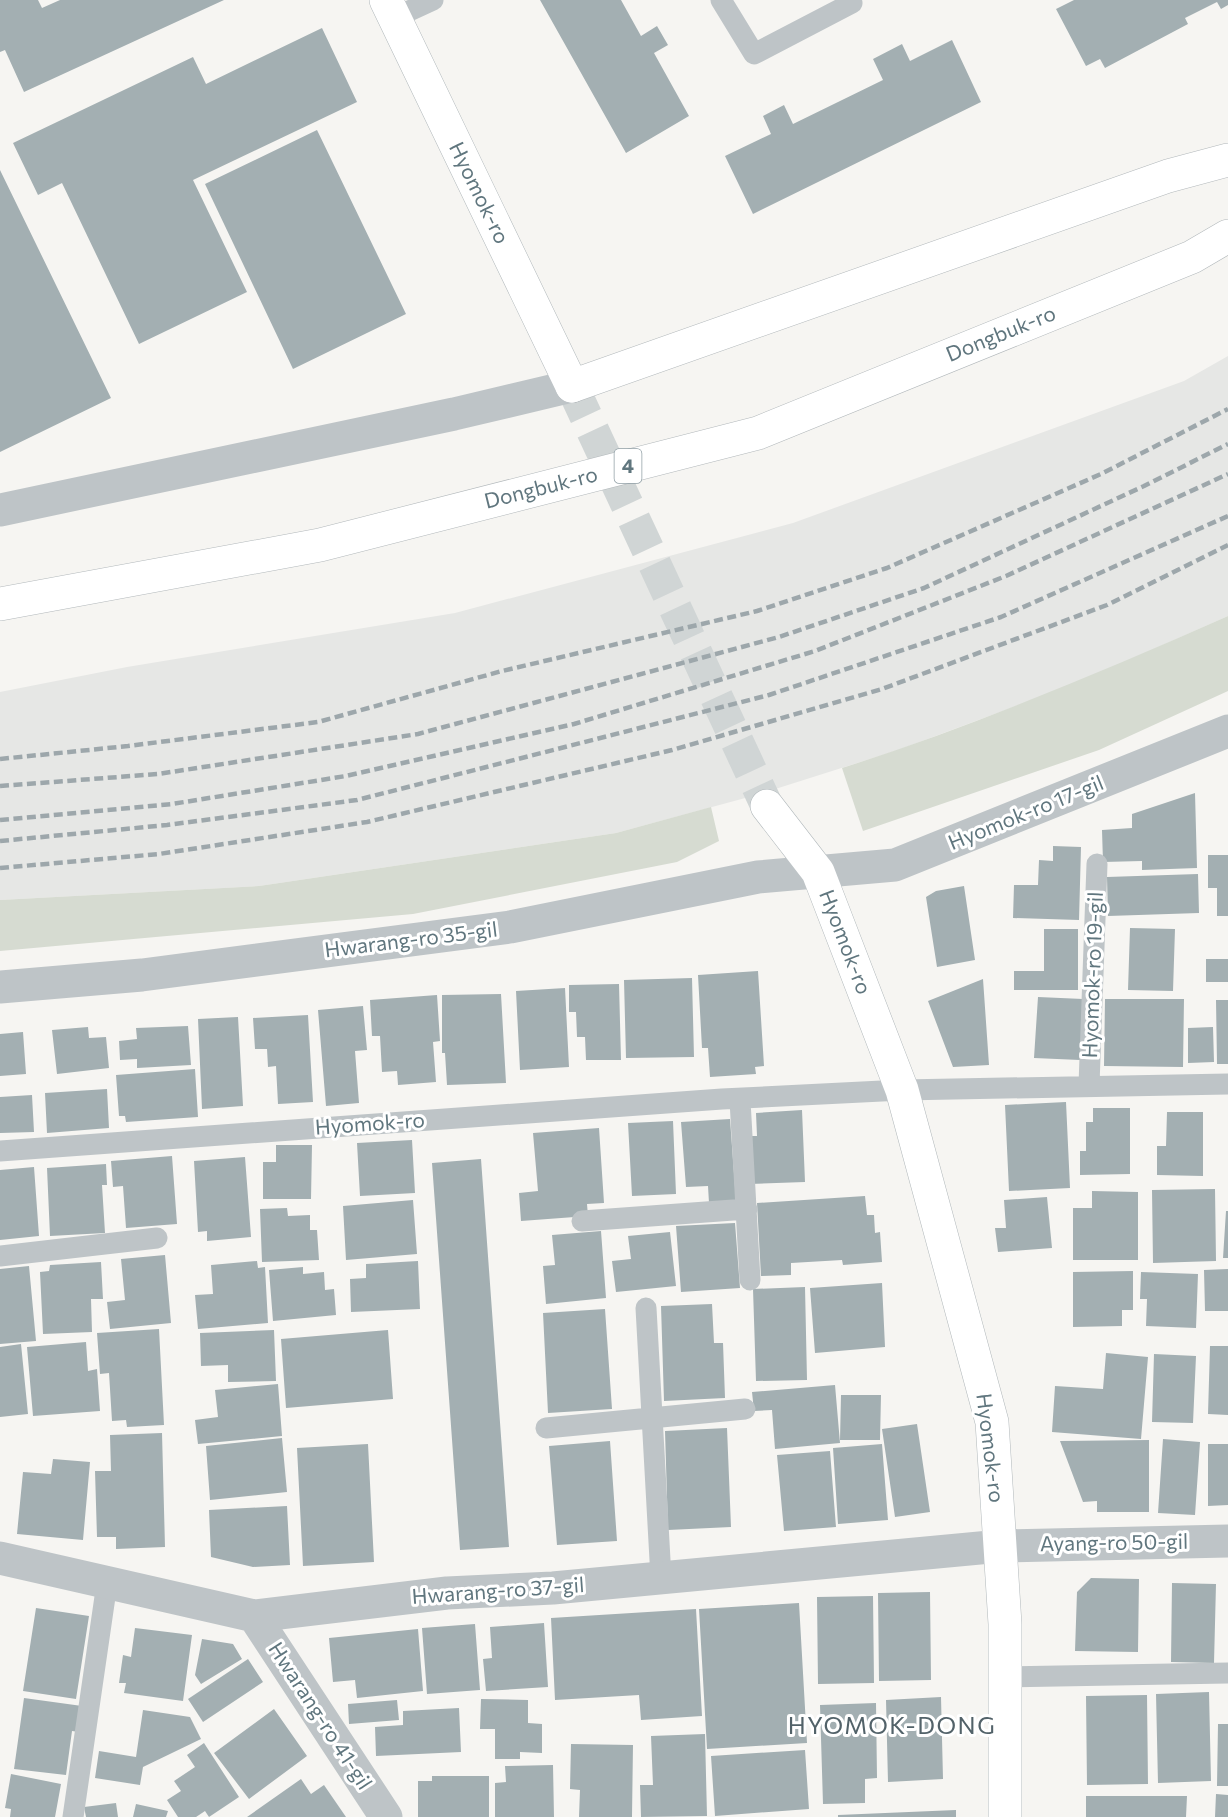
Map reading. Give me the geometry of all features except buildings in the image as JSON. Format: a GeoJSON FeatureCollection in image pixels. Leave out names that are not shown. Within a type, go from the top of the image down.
{"type":"FeatureCollection","features":[{"type":"Feature","properties":{"kind":"main road","name":"Hyomok-ro"},"geometry":{"type":"LineString","coordinates":[[390,9],[572,386]]}},
{"type":"Feature","properties":{"kind":"main road"},"geometry":{"type":"LineString","coordinates":[[572,386],[1168,176],[1228,160]]}},
{"type":"Feature","properties":{"kind":"main road","name":"Dongbuk-ro"},"geometry":{"type":"LineString","coordinates":[[0,604],[320,545],[758,433],[1192,257],[1228,236]]}},
{"type":"Feature","properties":{"kind":"main road","name":"Hyomok-ro"},"geometry":{"type":"LineString","coordinates":[[767,806],[818,872],[902,1090],[992,1422],[1001,1545],[1005,1677],[1005,1817]]}},
{"type":"Feature","properties":{"kind":"street"},"geometry":{"type":"LineString","coordinates":[[0,510],[443,417],[572,386]]}},
{"type":"Feature","properties":{"kind":"street","name":"Hyomok-ro 17-gil"},"geometry":{"type":"LineString","coordinates":[[818,872],[895,865],[1228,731]]}},
{"type":"Feature","properties":{"kind":"street","name":"Hwarang-ro 35-gil"},"geometry":{"type":"LineString","coordinates":[[0,987],[142,975],[510,927],[758,877],[818,872]]}},
{"type":"Feature","properties":{"kind":"street","name":"Ayang-ro 50-gil"},"geometry":{"type":"LineString","coordinates":[[1001,1545],[1228,1541]]}},
{"type":"Feature","properties":{"kind":"street","name":"Hwarang-ro 37-gil"},"geometry":{"type":"LineString","coordinates":[[0,1558],[254,1616],[447,1593],[553,1588],[1001,1545]]}},
{"type":"Feature","properties":{"kind":"street","name":"Hwarang-ro 41-gil"},"geometry":{"type":"LineString","coordinates":[[254,1616],[386,1817]]}},
{"type":"Feature","properties":{"kind":"lane"},"geometry":{"type":"LineString","coordinates":[[390,9],[433,0]]}},
{"type":"Feature","properties":{"kind":"lane"},"geometry":{"type":"LineString","coordinates":[[721,0],[754,54],[852,3],[850,0]]}},
{"type":"Feature","properties":{"kind":"lane","name":"Hyomok-ro 19-gil"},"geometry":{"type":"LineString","coordinates":[[1089,1085],[1097,864]]}},
{"type":"Feature","properties":{"kind":"lane","name":"Hyomok-ro 19-gil"},"geometry":{"type":"LineString","coordinates":[[902,1090],[1228,1084]]}},
{"type":"Feature","properties":{"kind":"lane","name":"Hyomok-ro"},"geometry":{"type":"LineString","coordinates":[[0,1151],[561,1110],[902,1090]]}},
{"type":"Feature","properties":{"kind":"lane"},"geometry":{"type":"LineString","coordinates":[[741,1100],[750,1280]]}},
{"type":"Feature","properties":{"kind":"lane"},"geometry":{"type":"LineString","coordinates":[[582,1221],[747,1209]]}},
{"type":"Feature","properties":{"kind":"lane"},"geometry":{"type":"LineString","coordinates":[[0,1256],[157,1238]]}},
{"type":"Feature","properties":{"kind":"lane"},"geometry":{"type":"LineString","coordinates":[[646,1308],[661,1578]]}},
{"type":"Feature","properties":{"kind":"lane"},"geometry":{"type":"LineString","coordinates":[[546,1428],[745,1409]]}},
{"type":"Feature","properties":{"kind":"lane"},"geometry":{"type":"LineString","coordinates":[[73,1817],[107,1583]]}},
{"type":"Feature","properties":{"kind":"lane"},"geometry":{"type":"LineString","coordinates":[[1005,1677],[1228,1673]]}},
{"type":"Feature","properties":{"kind":"shaded area"},"geometry":{"type":"Polygon","coordinates":[[[1228,356],[1228,616],[1075,684],[898,750],[760,794],[616,833],[259,886],[0,900],[0,692],[127,667],[455,613],[793,523],[1184,381],[1228,356]]]}},
{"type":"Feature","properties":{"kind":"shaded area"},"geometry":{"type":"Polygon","coordinates":[[[1228,616],[1228,691],[1099,750],[863,831],[842,768],[1037,697],[1228,616]]]}},
{"type":"Feature","properties":{"kind":"shaded area"},"geometry":{"type":"Polygon","coordinates":[[[711,807],[719,841],[677,862],[413,914],[0,951],[0,900],[259,886],[616,833],[711,807]]]}},
{"type":"Feature","properties":{"kind":"tunnel"},"geometry":{"type":"LineString","coordinates":[[572,386],[767,806]]}},
{"type":"Feature","properties":{"kind":"railway"},"geometry":{"type":"LineString","coordinates":[[0,759],[128,746],[318,722],[502,671],[757,611],[887,568],[1101,474],[1228,409]]}},
{"type":"Feature","properties":{"kind":"railway"},"geometry":{"type":"LineString","coordinates":[[0,786],[158,774],[418,734],[779,637],[924,588],[1144,486],[1228,444]]}},
{"type":"Feature","properties":{"kind":"railway"},"geometry":{"type":"LineString","coordinates":[[0,820],[172,804],[346,776],[574,724],[815,651],[1006,576],[1228,474]]}},
{"type":"Feature","properties":{"kind":"railway"},"geometry":{"type":"LineString","coordinates":[[0,841],[167,825],[357,800],[769,695],[1001,617],[1228,516]]}},
{"type":"Feature","properties":{"kind":"railway"},"geometry":{"type":"LineString","coordinates":[[0,868],[159,854],[367,822],[672,750],[882,689],[1107,605],[1228,545]]}},
{"type":"Feature","properties":{"kind":"district","name":"HYOMOK-DONG"},"geometry":{"type":"Point","coordinates":[892,1726]}}]}
